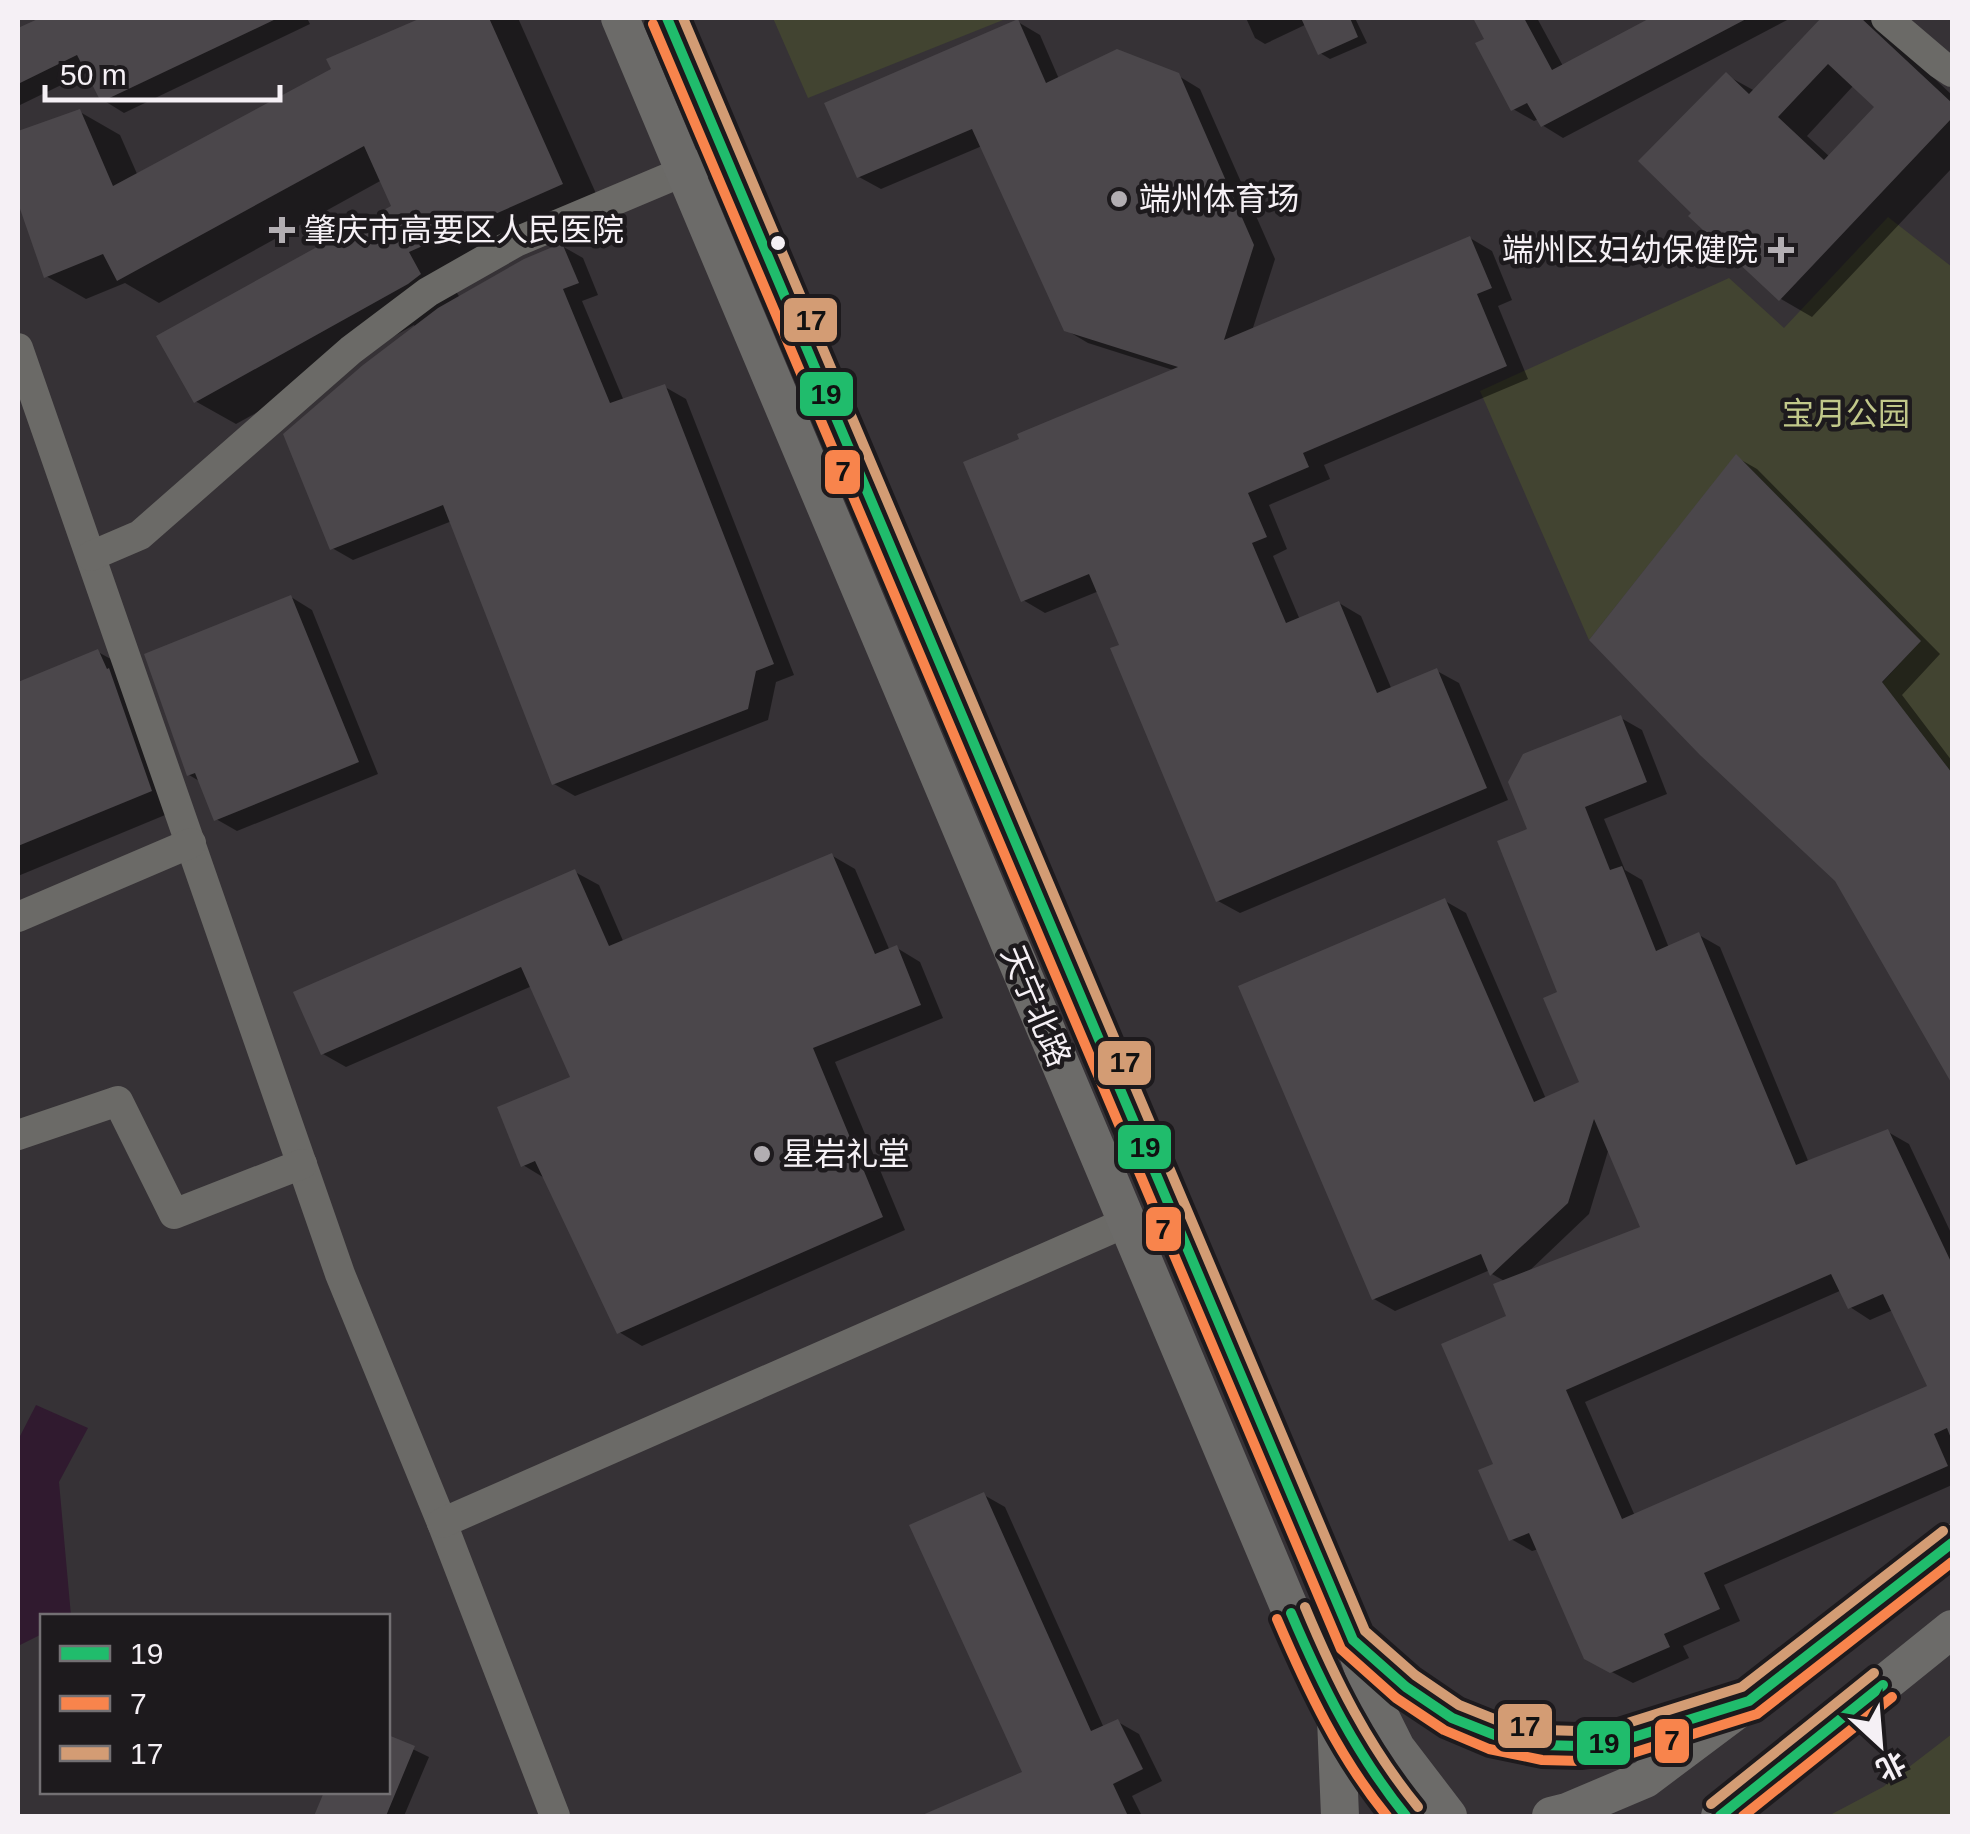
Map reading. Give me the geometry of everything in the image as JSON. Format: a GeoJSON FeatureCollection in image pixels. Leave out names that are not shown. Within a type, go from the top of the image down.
{"type":"FeatureCollection","features":[{"type":"Feature","properties":{"kind":"main road","name":"天宁北路"},"geometry":{"type":"LineString","coordinates":[[620,18],[1336,1715],[1382,1789],[1406,1816]]}},
{"type":"Feature","properties":{"kind":"main road","name":"天宁北路"},"geometry":{"type":"LineString","coordinates":[[668,18],[1353,1640],[1380,1716],[1396,1748],[1448,1816]]}},
{"type":"Feature","properties":{"kind":"main road"},"geometry":{"type":"LineString","coordinates":[[1550,1816],[1644,1778],[1749,1702],[1952,1543]]}},
{"type":"Feature","properties":{"kind":"main road"},"geometry":{"type":"LineString","coordinates":[[1720,1816],[1952,1628]]}},
{"type":"Feature","properties":{"kind":"main road"},"geometry":{"type":"LineString","coordinates":[[1353,1640],[1406,1687],[1452,1718],[1495,1735],[1542,1745],[1621,1741],[1749,1702]]}},
{"type":"Feature","properties":{"kind":"main road"},"geometry":{"type":"LineString","coordinates":[[1336,1715],[1340,1816]]}},
{"type":"Feature","properties":{"kind":"street"},"geometry":{"type":"LineString","coordinates":[[1886,18],[1952,72]]}},
{"type":"Feature","properties":{"kind":"street"},"geometry":{"type":"LineString","coordinates":[[91,556],[140,536],[351,350],[428,292],[516,242],[725,154]]}},
{"type":"Feature","properties":{"kind":"street"},"geometry":{"type":"LineString","coordinates":[[18,348],[30,423],[91,556],[340,1274],[556,1816]]}},
{"type":"Feature","properties":{"kind":"street"},"geometry":{"type":"LineString","coordinates":[[18,917],[190,843]]}},
{"type":"Feature","properties":{"kind":"street"},"geometry":{"type":"LineString","coordinates":[[18,1136],[118,1101],[174,1214],[302,1164]]}},
{"type":"Feature","properties":{"kind":"street"},"geometry":{"type":"LineString","coordinates":[[442,1523],[1127,1222]]}},
{"type":"Feature","properties":{"kind":"green space"},"geometry":{"type":"Polygon","coordinates":[[[773,18],[1008,18],[808,98],[773,18]]]}},
{"type":"Feature","properties":{"kind":"green space","name":"宝月公园"},"geometry":{"type":"Polygon","coordinates":[[[1888,217],[1952,267],[1952,773],[1882,683],[1920,641],[1736,455],[1589,640],[1480,391],[1729,278],[1784,328],[1888,217]]]}},
{"type":"Feature","properties":{"kind":"green space"},"geometry":{"type":"Polygon","coordinates":[[[1952,1734],[1952,1816],[1832,1814],[1883,1787],[1952,1734]]]}},
{"type":"Feature","properties":{"kind":"shaded area"},"geometry":{"type":"Polygon","coordinates":[[[36,1405],[88,1428],[59,1482],[71,1614],[40,1614],[40,1635],[18,1646],[18,1440],[36,1405]]]}},
{"type":"Feature","properties":{"kind":"building"},"geometry":{"type":"Polygon","coordinates":[[[40,18],[278,18],[101,102],[77,55],[18,84],[18,28],[40,18]]]}},
{"type":"Feature","properties":{"kind":"building","name":"肇庆市高要区人民医院"},"geometry":{"type":"Polygon","coordinates":[[[421,18],[489,18],[563,184],[409,252],[421,274],[408,284],[194,403],[156,336],[391,206],[364,146],[117,281],[103,254],[44,278],[18,203],[18,131],[80,109],[113,186],[331,69],[326,59],[421,18]]]}},
{"type":"Feature","properties":{"kind":"building"},"geometry":{"type":"Polygon","coordinates":[[[1301,18],[1350,18],[1358,37],[1318,55],[1301,18]]]}},
{"type":"Feature","properties":{"kind":"building"},"geometry":{"type":"Polygon","coordinates":[[[1473,18],[1524,18],[1552,70],[1650,18],[1748,18],[1541,127],[1527,103],[1511,111],[1475,43],[1484,39],[1473,18]]]}},
{"type":"Feature","properties":{"kind":"building","name":"端州区妇幼保健院"},"geometry":{"type":"Polygon","coordinates":[[[1821,18],[1861,18],[1952,103],[1952,118],[1779,301],[1688,216],[1691,213],[1638,161],[1726,72],[1749,94],[1821,18]],[[1828,64],[1778,117],[1824,160],[1874,107],[1828,64]]]}},
{"type":"Feature","properties":{"kind":"building"},"geometry":{"type":"Polygon","coordinates":[[[1018,19],[1046,83],[1117,49],[1179,73],[1254,245],[1224,340],[1470,236],[1492,288],[1477,294],[1507,366],[1303,453],[1309,467],[1248,493],[1267,537],[1252,543],[1286,623],[1339,601],[1377,693],[1437,668],[1487,788],[1216,902],[1110,648],[1119,645],[1089,574],[1021,602],[963,462],[1019,439],[1017,434],[1178,367],[1064,331],[972,129],[857,178],[824,103],[1018,19]]]}},
{"type":"Feature","properties":{"kind":"building"},"geometry":{"type":"Polygon","coordinates":[[[562,243],[579,283],[563,289],[610,403],[665,384],[774,664],[756,671],[748,709],[552,785],[443,505],[330,550],[283,434],[363,365],[438,308],[524,259],[562,243]]]}},
{"type":"Feature","properties":{"kind":"building"},"geometry":{"type":"Polygon","coordinates":[[[1736,454],[1921,641],[1882,682],[1952,773],[1952,1084],[1835,881],[1700,755],[1589,640],[1736,454]]]}},
{"type":"Feature","properties":{"kind":"building"},"geometry":{"type":"Polygon","coordinates":[[[291,595],[359,762],[214,821],[195,773],[187,776],[144,654],[291,595]]]}},
{"type":"Feature","properties":{"kind":"building"},"geometry":{"type":"Polygon","coordinates":[[[98,649],[109,668],[152,791],[18,846],[18,682],[98,649]]]}},
{"type":"Feature","properties":{"kind":"building"},"geometry":{"type":"Polygon","coordinates":[[[1621,715],[1647,782],[1585,807],[1610,870],[1622,866],[1656,951],[1699,932],[1796,1165],[1888,1129],[1952,1264],[1952,1441],[1947,1428],[1934,1434],[1948,1466],[1704,1573],[1720,1609],[1664,1634],[1670,1647],[1610,1673],[1584,1659],[1529,1533],[1509,1541],[1478,1470],[1493,1464],[1441,1344],[1506,1316],[1493,1284],[1640,1227],[1594,1119],[1568,1203],[1490,1276],[1481,1254],[1372,1300],[1238,986],[1445,898],[1534,1102],[1579,1082],[1543,998],[1557,992],[1497,841],[1527,829],[1508,782],[1523,754],[1621,715]],[[1831,1274],[1566,1390],[1622,1519],[1927,1386],[1883,1294],[1848,1309],[1831,1274]]]}},
{"type":"Feature","properties":{"kind":"building"},"geometry":{"type":"Polygon","coordinates":[[[832,853],[875,954],[897,945],[921,1005],[813,1048],[883,1217],[617,1334],[535,1161],[521,1167],[497,1107],[570,1077],[521,967],[321,1055],[293,992],[575,869],[609,946],[832,853]]]}},
{"type":"Feature","properties":{"kind":"building"},"geometry":{"type":"Polygon","coordinates":[[[984,1492],[1091,1731],[1118,1719],[1143,1769],[1113,1784],[1128,1816],[920,1816],[1022,1772],[909,1525],[984,1492]]]}},
{"type":"Feature","properties":{"kind":"building"},"geometry":{"type":"Polygon","coordinates":[[[390,1736],[415,1746],[386,1816],[314,1816],[323,1794],[390,1794],[390,1736]]]}},
{"type":"Feature","properties":{"kind":"transit line","name":"19"},"geometry":{"type":"LineString","coordinates":[[667,18],[1353,1640],[1406,1687],[1452,1718],[1495,1735],[1542,1745],[1621,1741],[1749,1701],[1952,1543]]}},
{"type":"Feature","properties":{"kind":"transit line","name":"17"},"geometry":{"type":"LineString","coordinates":[[683,18],[1365,1631],[1415,1675],[1459,1705],[1499,1721],[1544,1730],[1618,1726],[1742,1687],[1943,1531]]}},
{"type":"Feature","properties":{"kind":"transit line","name":"7"},"geometry":{"type":"LineString","coordinates":[[653,24],[1341,1649],[1396,1698],[1444,1730],[1489,1749],[1542,1760],[1623,1756],[1757,1714],[1952,1562]]}},
{"type":"Feature","properties":{"kind":"transit line","name":"17"},"geometry":{"type":"LineString","coordinates":[[1305,1607],[1354,1711],[1383,1760],[1418,1807]]}},
{"type":"Feature","properties":{"kind":"transit line","name":"19"},"geometry":{"type":"LineString","coordinates":[[1291,1613],[1341,1719],[1406,1816]]}},
{"type":"Feature","properties":{"kind":"transit line","name":"7"},"geometry":{"type":"LineString","coordinates":[[1277,1619],[1325,1722],[1387,1816]]}},
{"type":"Feature","properties":{"kind":"transit line","name":"17"},"geometry":{"type":"LineString","coordinates":[[1711,1804],[1874,1673]]}},
{"type":"Feature","properties":{"kind":"transit line","name":"19"},"geometry":{"type":"LineString","coordinates":[[1720,1816],[1883,1685]]}},
{"type":"Feature","properties":{"kind":"transit line","name":"7"},"geometry":{"type":"LineString","coordinates":[[1743,1816],[1892,1697]]}},
{"type":"Feature","properties":{"kind":"place","name":"端州体育场"},"geometry":{"type":"Point","coordinates":[1119,199]}},
{"type":"Feature","properties":{"kind":"place","name":"肇庆市高要区人民医院"},"geometry":{"type":"Point","coordinates":[282,230]}},
{"type":"Feature","properties":{"kind":"place","name":"端州区妇幼保健院"},"geometry":{"type":"Point","coordinates":[1781,250]}},
{"type":"Feature","properties":{"kind":"place","name":"星岩礼堂"},"geometry":{"type":"Point","coordinates":[762,1154]}}]}
